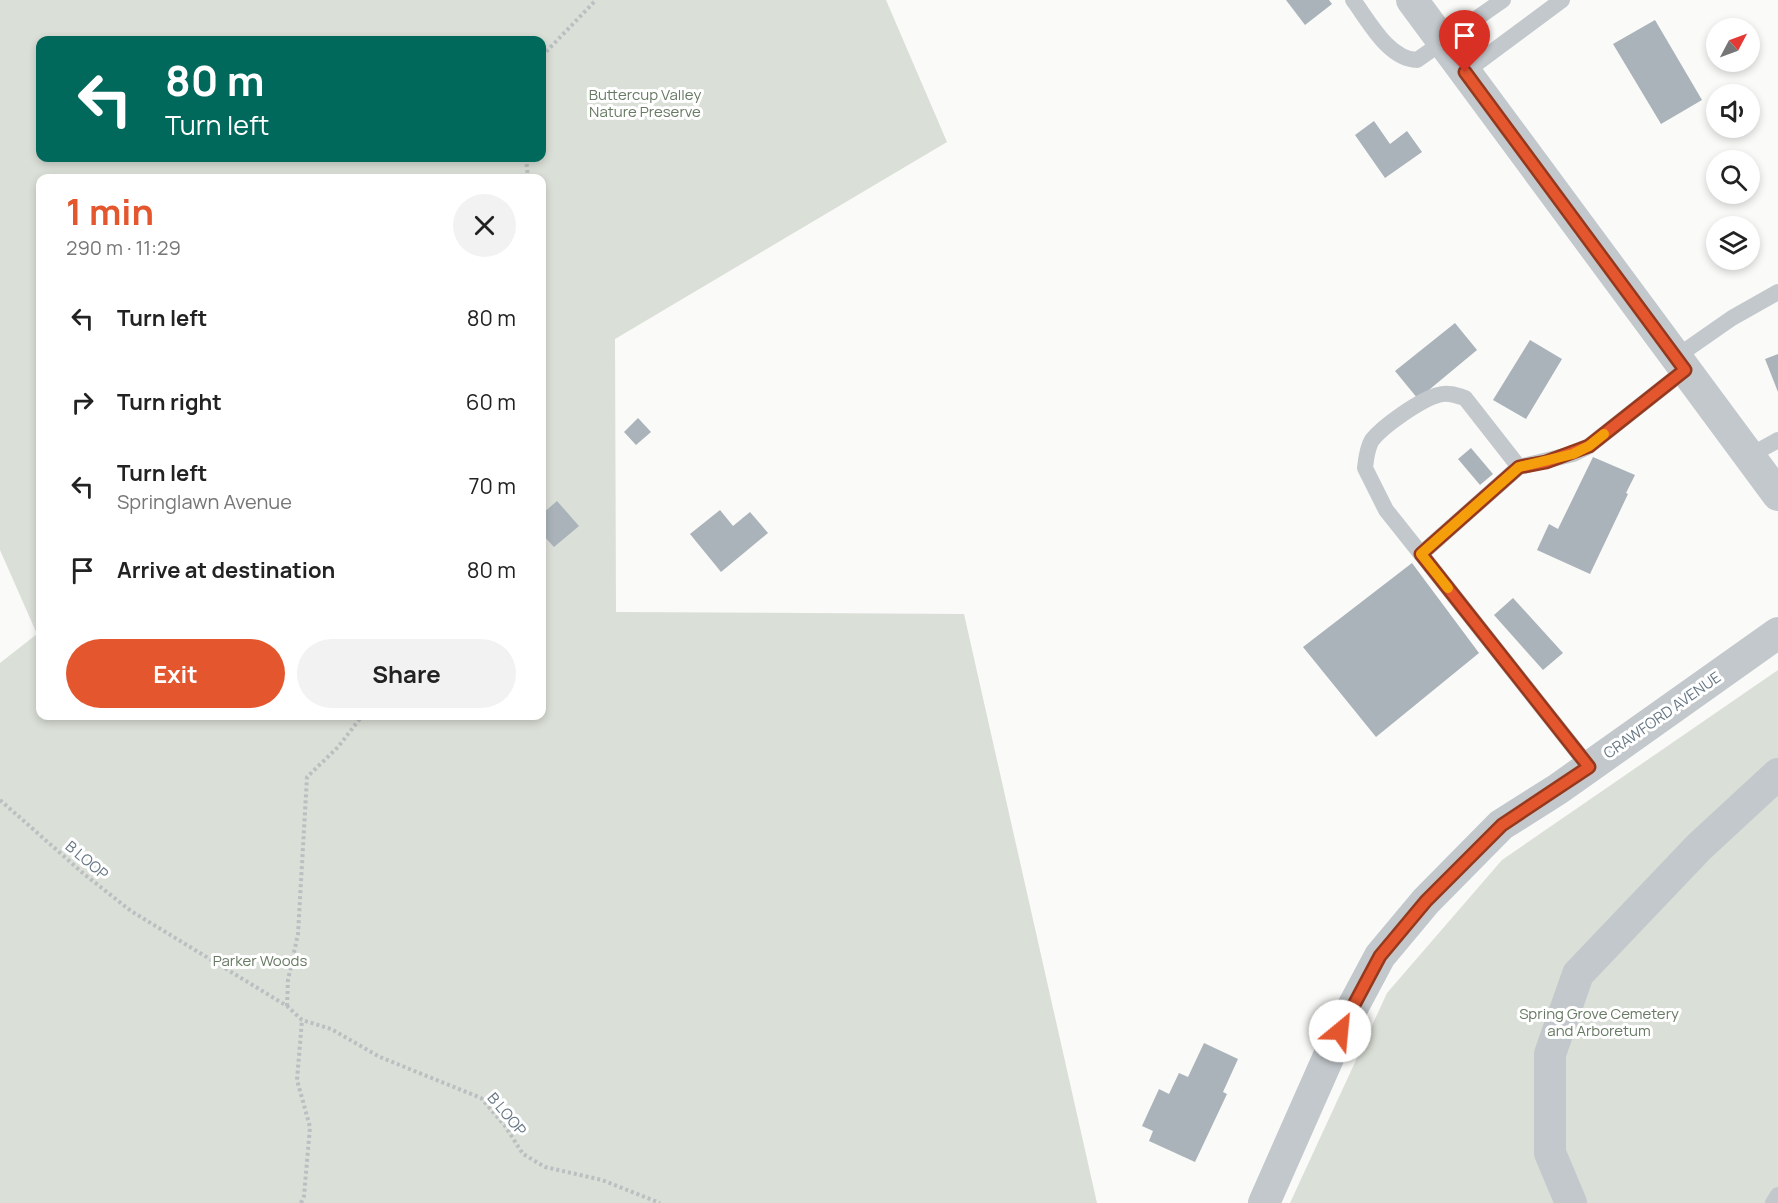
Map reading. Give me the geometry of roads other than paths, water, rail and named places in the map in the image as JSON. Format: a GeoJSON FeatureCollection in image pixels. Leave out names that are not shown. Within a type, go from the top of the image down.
{"type":"FeatureCollection","features":[{"type":"Feature","properties":{"kind":"street"},"geometry":{"type":"LineString","coordinates":[[1412,0],[1778,495]]}},
{"type":"Feature","properties":{"kind":"street","name":"CRAWFORD AVENUE"},"geometry":{"type":"LineString","coordinates":[[1264,1203],[1340,1031],[1380,956],[1426,901],[1502,825],[1589,767],[1778,633]]}},
{"type":"Feature","properties":{"kind":"street"},"geometry":{"type":"LineString","coordinates":[[1571,1203],[1550,1153],[1550,1054],[1578,974],[1699,847],[1778,774]]}},
{"type":"Feature","properties":{"kind":"lane"},"geometry":{"type":"LineString","coordinates":[[1353,0],[1393,52],[1406,60],[1417,60],[1503,0]]}},
{"type":"Feature","properties":{"kind":"lane"},"geometry":{"type":"LineString","coordinates":[[1465,72],[1562,0]]}},
{"type":"Feature","properties":{"kind":"lane"},"geometry":{"type":"LineString","coordinates":[[1421,554],[1519,467],[1546,462],[1589,446],[1732,318],[1778,292]]}},
{"type":"Feature","properties":{"kind":"lane"},"geometry":{"type":"LineString","coordinates":[[1519,467],[1465,398],[1454,394],[1439,394],[1397,419],[1373,440],[1365,468],[1386,510],[1589,767]]}},
{"type":"Feature","properties":{"kind":"lane"},"geometry":{"type":"LineString","coordinates":[[1749,456],[1778,440]]}},
{"type":"Feature","properties":{"kind":"lane"},"geometry":{"type":"LineString","coordinates":[[1773,1203],[1778,1195]]}},
{"type":"Feature","properties":{"kind":"park label","name":"Buttercup Valley Nature Preserve"},"geometry":{"type":"Point","coordinates":[645,102]}},
{"type":"Feature","properties":{"kind":"park label","name":"Parker Woods"},"geometry":{"type":"Point","coordinates":[260,960]}},
{"type":"Feature","properties":{"kind":"park label","name":"Spring Grove Cemetery and Arboretum"},"geometry":{"type":"Point","coordinates":[1599,1022]}}]}
